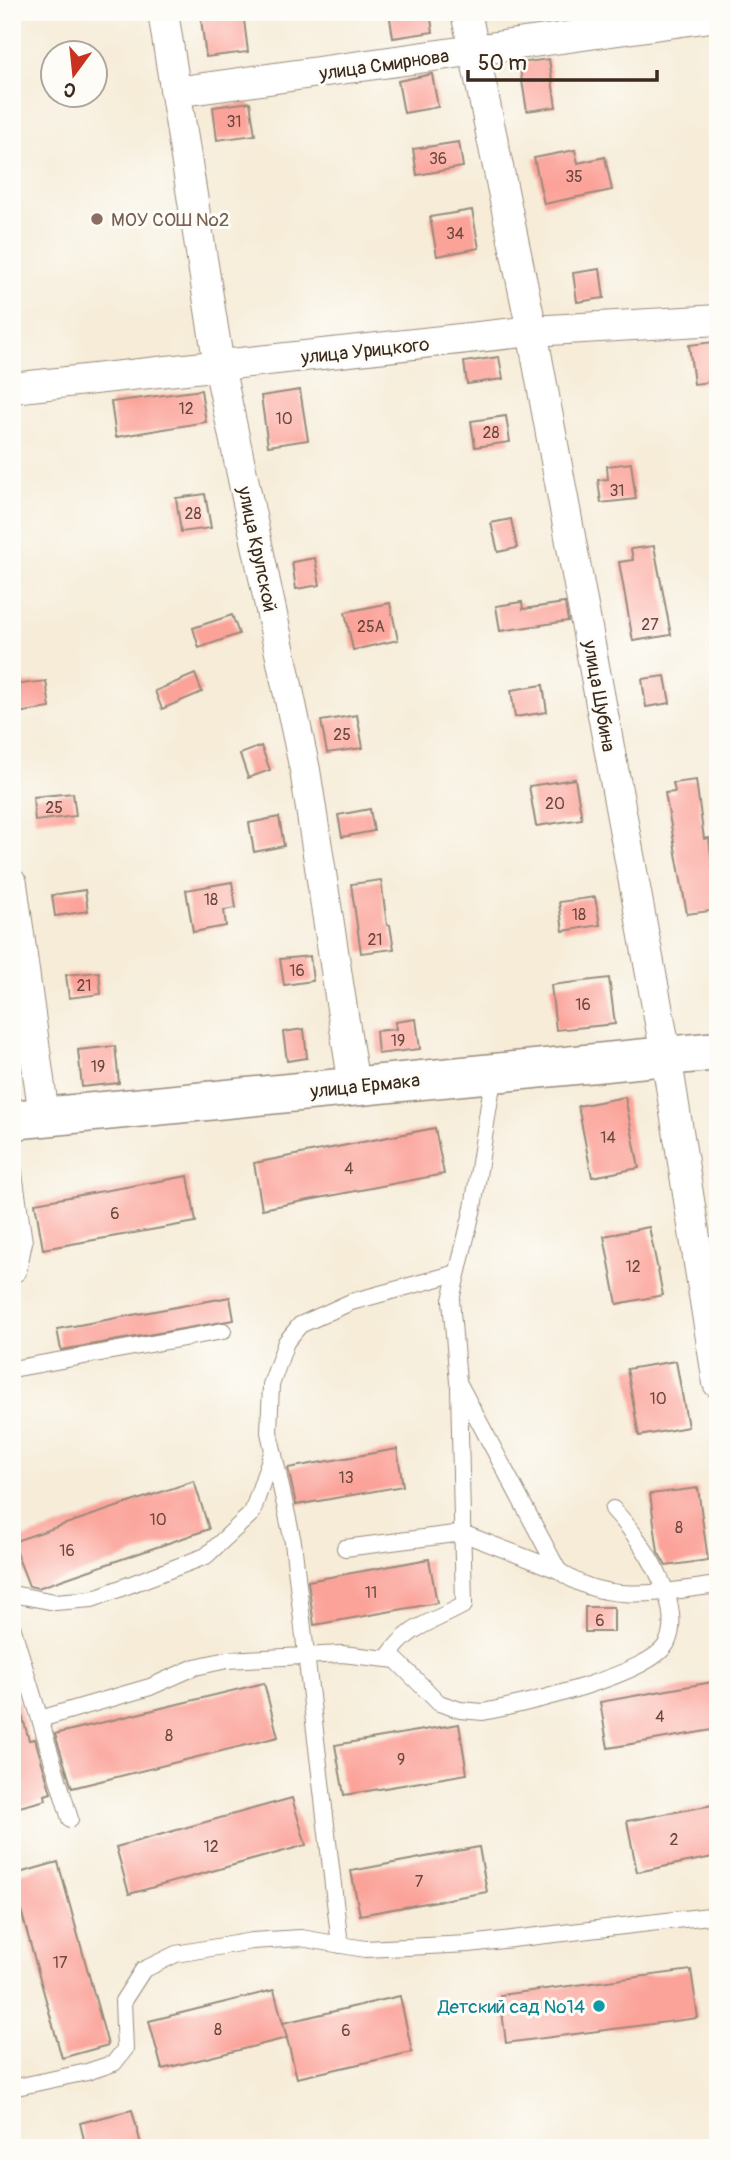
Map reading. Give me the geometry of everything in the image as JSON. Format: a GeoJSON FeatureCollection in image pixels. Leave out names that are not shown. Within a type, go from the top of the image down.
{"type":"FeatureCollection","features":[{"type":"Feature","properties":{"kind":"street","name":"улица Крупской"},"geometry":{"type":"LineString","coordinates":[[163,12],[219,366],[305,770],[354,1086]]}},
{"type":"Feature","properties":{"kind":"street","name":"улица Шубина"},"geometry":{"type":"LineString","coordinates":[[466,12],[532,331],[666,1055],[718,1383]]}},
{"type":"Feature","properties":{"kind":"street","name":"улица Смирнова"},"geometry":{"type":"LineString","coordinates":[[175,92],[718,16]]}},
{"type":"Feature","properties":{"kind":"street","name":"улица Урицкого"},"geometry":{"type":"LineString","coordinates":[[12,388],[532,331],[718,320]]}},
{"type":"Feature","properties":{"kind":"street"},"geometry":{"type":"LineString","coordinates":[[12,884],[28,1118]]}},
{"type":"Feature","properties":{"kind":"street","name":"улица Ермака"},"geometry":{"type":"LineString","coordinates":[[28,1118],[718,1051]]}},
{"type":"Feature","properties":{"kind":"lane"},"geometry":{"type":"LineString","coordinates":[[387,1658],[401,1637],[414,1628],[464,1605],[458,1382],[451,1300],[473,1208],[494,1072]]}},
{"type":"Feature","properties":{"kind":"lane"},"geometry":{"type":"LineString","coordinates":[[12,1160],[24,1242],[18,1272],[12,1276]]}},
{"type":"Feature","properties":{"kind":"lane"},"geometry":{"type":"LineString","coordinates":[[340,1945],[293,1542],[272,1450],[269,1419],[271,1385],[286,1342],[300,1325],[362,1298],[457,1273]]}},
{"type":"Feature","properties":{"kind":"lane"},"geometry":{"type":"LineString","coordinates":[[12,1369],[223,1331]]}},
{"type":"Feature","properties":{"kind":"lane"},"geometry":{"type":"LineString","coordinates":[[458,1382],[558,1570]]}},
{"type":"Feature","properties":{"kind":"lane"},"geometry":{"type":"LineString","coordinates":[[12,1594],[55,1602],[92,1599],[206,1556],[252,1513],[272,1450]]}},
{"type":"Feature","properties":{"kind":"lane"},"geometry":{"type":"LineString","coordinates":[[40,1719],[150,1687],[195,1667],[227,1660],[342,1654],[387,1658],[396,1660],[407,1668],[439,1703],[460,1710],[483,1712],[511,1707],[618,1676],[646,1662],[666,1644],[670,1625],[665,1592],[651,1556],[636,1534],[613,1509]]}},
{"type":"Feature","properties":{"kind":"lane"},"geometry":{"type":"LineString","coordinates":[[345,1548],[462,1533],[558,1570],[577,1584],[608,1593],[665,1592],[718,1585]]}},
{"type":"Feature","properties":{"kind":"lane"},"geometry":{"type":"LineString","coordinates":[[12,1626],[69,1819]]}},
{"type":"Feature","properties":{"kind":"lane"},"geometry":{"type":"LineString","coordinates":[[12,2088],[87,2072],[114,2063],[125,2049],[122,2001],[143,1970],[176,1954],[252,1941],[289,1939],[365,1949],[469,1944],[718,1915]]}},
{"type":"Feature","properties":{"kind":"building"},"geometry":{"type":"Polygon","coordinates":[[[200,12],[243,12],[248,52],[206,57],[200,12]]]}},
{"type":"Feature","properties":{"kind":"building"},"geometry":{"type":"Polygon","coordinates":[[[389,12],[430,12],[433,32],[393,38],[389,12]]]}},
{"type":"Feature","properties":{"kind":"building"},"geometry":{"type":"Polygon","coordinates":[[[549,59],[556,107],[527,111],[519,63],[549,59]]]}},
{"type":"Feature","properties":{"kind":"building"},"geometry":{"type":"Polygon","coordinates":[[[432,74],[438,107],[404,113],[398,81],[432,74]]]}},
{"type":"Feature","properties":{"kind":"building"},"geometry":{"type":"Polygon","coordinates":[[[250,102],[255,135],[217,140],[213,107],[250,102]]]}},
{"type":"Feature","properties":{"kind":"building"},"geometry":{"type":"Polygon","coordinates":[[[459,142],[463,167],[417,175],[413,149],[459,142]]]}},
{"type":"Feature","properties":{"kind":"building"},"geometry":{"type":"Polygon","coordinates":[[[575,150],[578,163],[605,157],[612,190],[544,204],[534,158],[575,150]]]}},
{"type":"Feature","properties":{"kind":"building"},"geometry":{"type":"Polygon","coordinates":[[[472,210],[479,248],[437,256],[430,217],[472,210]]]}},
{"type":"Feature","properties":{"kind":"building"},"geometry":{"type":"Polygon","coordinates":[[[600,269],[604,298],[577,302],[573,273],[600,269]]]}},
{"type":"Feature","properties":{"kind":"building"},"geometry":{"type":"Polygon","coordinates":[[[713,342],[718,381],[694,384],[689,345],[713,342]]]}},
{"type":"Feature","properties":{"kind":"building"},"geometry":{"type":"Polygon","coordinates":[[[499,357],[503,379],[467,384],[464,362],[499,357]]]}},
{"type":"Feature","properties":{"kind":"building"},"geometry":{"type":"Polygon","coordinates":[[[201,390],[206,422],[116,437],[111,402],[201,390]]]}},
{"type":"Feature","properties":{"kind":"building"},"geometry":{"type":"Polygon","coordinates":[[[300,390],[308,440],[268,446],[261,396],[300,390]]]}},
{"type":"Feature","properties":{"kind":"building"},"geometry":{"type":"Polygon","coordinates":[[[506,416],[510,442],[475,447],[471,421],[506,416]]]}},
{"type":"Feature","properties":{"kind":"building"},"geometry":{"type":"Polygon","coordinates":[[[631,463],[636,499],[601,503],[598,480],[608,479],[607,466],[631,463]]]}},
{"type":"Feature","properties":{"kind":"building"},"geometry":{"type":"Polygon","coordinates":[[[205,494],[211,528],[181,532],[176,498],[205,494]]]}},
{"type":"Feature","properties":{"kind":"building"},"geometry":{"type":"Polygon","coordinates":[[[511,519],[517,548],[498,552],[491,523],[511,519]]]}},
{"type":"Feature","properties":{"kind":"building"},"geometry":{"type":"Polygon","coordinates":[[[654,546],[671,635],[633,641],[619,562],[633,560],[631,549],[654,546]]]}},
{"type":"Feature","properties":{"kind":"building"},"geometry":{"type":"Polygon","coordinates":[[[315,558],[320,585],[296,589],[292,562],[315,558]]]}},
{"type":"Feature","properties":{"kind":"building"},"geometry":{"type":"Polygon","coordinates":[[[522,602],[523,609],[565,603],[568,621],[500,631],[496,606],[522,602]]]}},
{"type":"Feature","properties":{"kind":"building"},"geometry":{"type":"Polygon","coordinates":[[[390,603],[398,640],[353,650],[345,612],[390,603]]]}},
{"type":"Feature","properties":{"kind":"building"},"geometry":{"type":"Polygon","coordinates":[[[232,615],[239,634],[199,648],[193,628],[232,615]]]}},
{"type":"Feature","properties":{"kind":"building"},"geometry":{"type":"Polygon","coordinates":[[[195,674],[202,692],[162,709],[155,691],[195,674]]]}},
{"type":"Feature","properties":{"kind":"building"},"geometry":{"type":"Polygon","coordinates":[[[665,676],[670,703],[646,707],[642,679],[665,676]]]}},
{"type":"Feature","properties":{"kind":"building"},"geometry":{"type":"Polygon","coordinates":[[[46,681],[50,708],[17,713],[13,685],[46,681]]]}},
{"type":"Feature","properties":{"kind":"building"},"geometry":{"type":"Polygon","coordinates":[[[543,685],[547,712],[515,717],[511,690],[543,685]]]}},
{"type":"Feature","properties":{"kind":"building"},"geometry":{"type":"Polygon","coordinates":[[[357,715],[363,748],[327,753],[321,721],[357,715]]]}},
{"type":"Feature","properties":{"kind":"building"},"geometry":{"type":"Polygon","coordinates":[[[261,746],[270,770],[248,778],[240,754],[261,746]]]}},
{"type":"Feature","properties":{"kind":"building"},"geometry":{"type":"Polygon","coordinates":[[[575,779],[582,819],[536,826],[529,786],[575,779]]]}},
{"type":"Feature","properties":{"kind":"building"},"geometry":{"type":"Polygon","coordinates":[[[696,780],[704,839],[709,838],[718,910],[687,914],[665,793],[675,792],[673,783],[696,780]]]}},
{"type":"Feature","properties":{"kind":"building"},"geometry":{"type":"Polygon","coordinates":[[[73,793],[76,816],[35,821],[33,797],[73,793]]]}},
{"type":"Feature","properties":{"kind":"building"},"geometry":{"type":"Polygon","coordinates":[[[370,809],[374,831],[342,837],[338,815],[370,809]]]}},
{"type":"Feature","properties":{"kind":"building"},"geometry":{"type":"Polygon","coordinates":[[[279,817],[284,846],[254,852],[249,823],[279,817]]]}},
{"type":"Feature","properties":{"kind":"building"},"geometry":{"type":"Polygon","coordinates":[[[381,880],[387,925],[390,925],[394,949],[361,953],[351,884],[381,880]]]}},
{"type":"Feature","properties":{"kind":"building"},"geometry":{"type":"Polygon","coordinates":[[[232,882],[236,908],[224,910],[226,926],[193,932],[186,890],[232,882]]]}},
{"type":"Feature","properties":{"kind":"building"},"geometry":{"type":"Polygon","coordinates":[[[85,890],[88,911],[55,916],[52,895],[85,890]]]}},
{"type":"Feature","properties":{"kind":"building"},"geometry":{"type":"Polygon","coordinates":[[[595,897],[600,925],[563,931],[559,902],[595,897]]]}},
{"type":"Feature","properties":{"kind":"building"},"geometry":{"type":"Polygon","coordinates":[[[310,956],[313,981],[284,985],[280,959],[310,956]]]}},
{"type":"Feature","properties":{"kind":"building"},"geometry":{"type":"Polygon","coordinates":[[[99,972],[101,994],[69,998],[66,975],[99,972]]]}},
{"type":"Feature","properties":{"kind":"building"},"geometry":{"type":"Polygon","coordinates":[[[609,978],[615,1024],[556,1030],[551,985],[609,978]]]}},
{"type":"Feature","properties":{"kind":"building"},"geometry":{"type":"Polygon","coordinates":[[[416,1019],[420,1049],[378,1054],[376,1031],[396,1029],[395,1022],[416,1019]]]}},
{"type":"Feature","properties":{"kind":"building"},"geometry":{"type":"Polygon","coordinates":[[[304,1029],[307,1058],[287,1061],[283,1032],[304,1029]]]}},
{"type":"Feature","properties":{"kind":"building"},"geometry":{"type":"Polygon","coordinates":[[[115,1046],[119,1083],[82,1087],[78,1050],[115,1046]]]}},
{"type":"Feature","properties":{"kind":"building"},"geometry":{"type":"Polygon","coordinates":[[[625,1097],[639,1168],[592,1177],[578,1106],[625,1097]]]}},
{"type":"Feature","properties":{"kind":"building"},"geometry":{"type":"Polygon","coordinates":[[[435,1128],[444,1174],[262,1209],[254,1163],[435,1128]]]}},
{"type":"Feature","properties":{"kind":"building"},"geometry":{"type":"Polygon","coordinates":[[[188,1176],[196,1222],[43,1249],[35,1203],[188,1176]]]}},
{"type":"Feature","properties":{"kind":"building"},"geometry":{"type":"Polygon","coordinates":[[[649,1227],[663,1295],[617,1304],[604,1236],[649,1227]]]}},
{"type":"Feature","properties":{"kind":"building"},"geometry":{"type":"Polygon","coordinates":[[[230,1297],[234,1320],[61,1350],[57,1329],[230,1297]]]}},
{"type":"Feature","properties":{"kind":"building"},"geometry":{"type":"Polygon","coordinates":[[[676,1361],[688,1427],[639,1436],[627,1369],[676,1361]]]}},
{"type":"Feature","properties":{"kind":"building"},"geometry":{"type":"Polygon","coordinates":[[[397,1449],[403,1486],[296,1505],[288,1468],[397,1449]]]}},
{"type":"Feature","properties":{"kind":"building"},"geometry":{"type":"Polygon","coordinates":[[[194,1481],[209,1529],[38,1588],[29,1586],[12,1542],[194,1481]]]}},
{"type":"Feature","properties":{"kind":"building"},"geometry":{"type":"Polygon","coordinates":[[[698,1488],[708,1560],[666,1566],[658,1552],[650,1494],[698,1488]]]}},
{"type":"Feature","properties":{"kind":"building"},"geometry":{"type":"Polygon","coordinates":[[[429,1559],[437,1603],[314,1625],[308,1581],[429,1559]]]}},
{"type":"Feature","properties":{"kind":"building"},"geometry":{"type":"Polygon","coordinates":[[[585,1607],[614,1607],[614,1632],[585,1632],[585,1607]]]}},
{"type":"Feature","properties":{"kind":"building"},"geometry":{"type":"Polygon","coordinates":[[[718,1681],[718,1729],[608,1748],[600,1702],[718,1681]]]}},
{"type":"Feature","properties":{"kind":"building"},"geometry":{"type":"Polygon","coordinates":[[[264,1683],[278,1737],[72,1788],[55,1734],[264,1683]]]}},
{"type":"Feature","properties":{"kind":"building"},"geometry":{"type":"Polygon","coordinates":[[[18,1701],[29,1740],[35,1739],[51,1793],[45,1795],[46,1800],[12,1809],[12,1702],[18,1701]]]}},
{"type":"Feature","properties":{"kind":"building"},"geometry":{"type":"Polygon","coordinates":[[[459,1724],[467,1774],[344,1795],[335,1745],[459,1724]]]}},
{"type":"Feature","properties":{"kind":"building"},"geometry":{"type":"Polygon","coordinates":[[[292,1798],[306,1845],[129,1894],[116,1847],[292,1798]]]}},
{"type":"Feature","properties":{"kind":"building"},"geometry":{"type":"Polygon","coordinates":[[[718,1804],[718,1856],[637,1872],[627,1821],[718,1804]]]}},
{"type":"Feature","properties":{"kind":"building"},"geometry":{"type":"Polygon","coordinates":[[[479,1847],[487,1892],[360,1915],[351,1871],[479,1847]]]}},
{"type":"Feature","properties":{"kind":"building"},"geometry":{"type":"Polygon","coordinates":[[[58,1862],[108,2045],[62,2058],[12,1878],[12,1875],[58,1862]]]}},
{"type":"Feature","properties":{"kind":"building","name":"Детский сад №14"},"geometry":{"type":"Polygon","coordinates":[[[691,1970],[698,2018],[506,2043],[500,1995],[691,1970]]]}},
{"type":"Feature","properties":{"kind":"building"},"geometry":{"type":"Polygon","coordinates":[[[274,1990],[287,2038],[162,2069],[149,2021],[274,1990]]]}},
{"type":"Feature","properties":{"kind":"building"},"geometry":{"type":"Polygon","coordinates":[[[400,1996],[412,2052],[297,2078],[283,2023],[400,1996]]]}},
{"type":"Feature","properties":{"kind":"building"},"geometry":{"type":"Polygon","coordinates":[[[132,2110],[142,2148],[86,2148],[80,2123],[132,2110]]]}},
{"type":"Feature","properties":{"kind":"place","name":"МОУ СОШ №2"},"geometry":{"type":"Point","coordinates":[97,219]}},
{"type":"Feature","properties":{"kind":"place","name":"Детский сад №14"},"geometry":{"type":"Point","coordinates":[599,2006]}}]}
